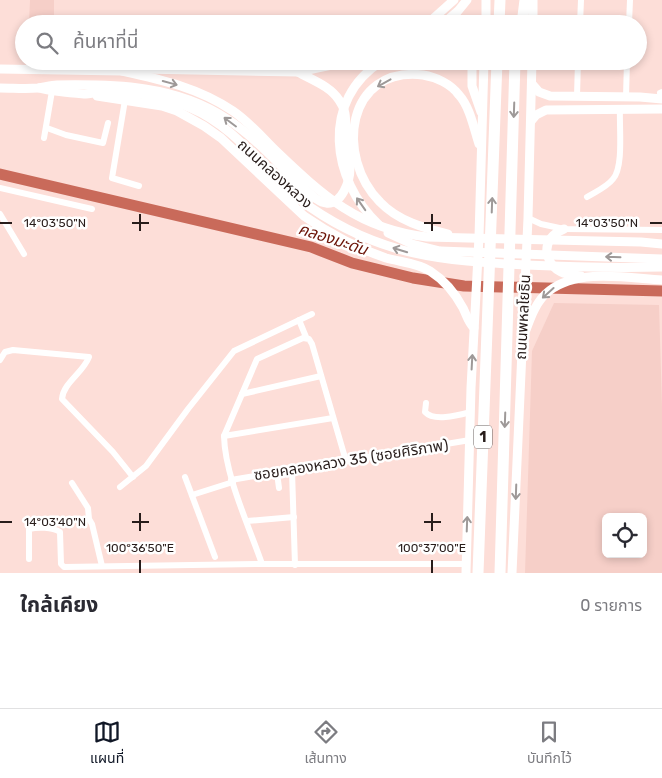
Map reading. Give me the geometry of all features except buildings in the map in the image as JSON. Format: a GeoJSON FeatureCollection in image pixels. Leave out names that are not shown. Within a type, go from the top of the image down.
{"type":"FeatureCollection","features":[{"type":"Feature","properties":{"kind":"highway"},"geometry":{"type":"LineString","coordinates":[[499,15],[500,0]]}},
{"type":"Feature","properties":{"kind":"highway"},"geometry":{"type":"LineString","coordinates":[[516,15],[517,0]]}},
{"type":"Feature","properties":{"kind":"highway"},"geometry":{"type":"LineString","coordinates":[[523,15],[525,0]]}},
{"type":"Feature","properties":{"kind":"highway","name":"1"},"geometry":{"type":"LineString","coordinates":[[478,573],[498,70]]}},
{"type":"Feature","properties":{"kind":"highway","name":"ถนนพหลโยธิน"},"geometry":{"type":"LineString","coordinates":[[500,573],[515,70]]}},
{"type":"Feature","properties":{"kind":"main road"},"geometry":{"type":"LineString","coordinates":[[437,15],[454,0]]}},
{"type":"Feature","properties":{"kind":"main road"},"geometry":{"type":"LineString","coordinates":[[453,15],[467,0]]}},
{"type":"Feature","properties":{"kind":"main road"},"geometry":{"type":"LineString","coordinates":[[486,0],[486,13]]}},
{"type":"Feature","properties":{"kind":"main road"},"geometry":{"type":"LineString","coordinates":[[533,0],[533,15]]}},
{"type":"Feature","properties":{"kind":"main road"},"geometry":{"type":"LineString","coordinates":[[0,69],[15,69]]}},
{"type":"Feature","properties":{"kind":"main road"},"geometry":{"type":"LineString","coordinates":[[61,70],[132,70]]}},
{"type":"Feature","properties":{"kind":"main road"},"geometry":{"type":"LineString","coordinates":[[194,70],[298,72],[311,70]]}},
{"type":"Feature","properties":{"kind":"main road"},"geometry":{"type":"LineString","coordinates":[[371,70],[363,76],[349,95],[340,119],[339,139],[342,166],[353,192],[366,212],[388,232],[412,244],[440,251],[662,259]]}},
{"type":"Feature","properties":{"kind":"main road"},"geometry":{"type":"LineString","coordinates":[[472,70],[472,86],[482,114]]}},
{"type":"Feature","properties":{"kind":"main road","name":"1"},"geometry":{"type":"LineString","coordinates":[[466,568],[470,412],[476,300],[484,70]]}},
{"type":"Feature","properties":{"kind":"main road","name":"ถนนพหลโยธิน"},"geometry":{"type":"LineString","coordinates":[[512,573],[526,273],[532,70]]}},
{"type":"Feature","properties":{"kind":"main road","name":"ถนนคลองหลวง"},"geometry":{"type":"LineString","coordinates":[[122,71],[168,82],[205,94],[235,112],[301,176],[328,198],[352,214],[374,225],[395,232],[427,237],[662,243]]}},
{"type":"Feature","properties":{"kind":"main road"},"geometry":{"type":"LineString","coordinates":[[0,88],[39,88],[54,85],[133,86],[202,104],[228,120],[252,139],[315,198],[324,203],[330,203],[340,197],[348,180],[350,170],[344,108],[331,90],[298,72]]}},
{"type":"Feature","properties":{"kind":"main road"},"geometry":{"type":"LineString","coordinates":[[462,238],[405,220],[379,202],[368,188],[360,173],[354,154],[352,134],[358,110],[371,91],[398,76],[413,74],[428,76],[445,83],[460,95],[481,149]]}},
{"type":"Feature","properties":{"kind":"main road"},"geometry":{"type":"LineString","coordinates":[[532,84],[539,92],[550,96],[640,97],[661,94]]}},
{"type":"Feature","properties":{"kind":"main road","name":"ถนนคลองหลวง"},"geometry":{"type":"LineString","coordinates":[[39,88],[86,94],[103,91],[126,92],[164,99],[194,109],[227,131],[308,205],[344,228],[412,254],[464,262],[587,272],[662,267]]}},
{"type":"Feature","properties":{"kind":"main road"},"geometry":{"type":"LineString","coordinates":[[86,94],[153,104],[177,111],[204,126],[220,138],[304,216],[318,226],[358,247],[394,260],[428,269],[443,280],[463,309],[468,322],[474,328]]}},
{"type":"Feature","properties":{"kind":"main road"},"geometry":{"type":"LineString","coordinates":[[581,96],[584,110]]}},
{"type":"Feature","properties":{"kind":"main road"},"geometry":{"type":"LineString","coordinates":[[531,121],[536,115],[546,110],[662,109]]}},
{"type":"Feature","properties":{"kind":"main road"},"geometry":{"type":"LineString","coordinates":[[281,195],[322,220],[329,218],[332,209],[330,203]]}},
{"type":"Feature","properties":{"kind":"main road"},"geometry":{"type":"LineString","coordinates":[[564,229],[549,240],[548,254],[549,262],[564,274],[587,272],[662,273]]}},
{"type":"Feature","properties":{"kind":"main road"},"geometry":{"type":"LineString","coordinates":[[522,338],[533,312],[548,291],[587,272],[662,280]]}},
{"type":"Feature","properties":{"kind":"street"},"geometry":{"type":"LineString","coordinates":[[580,15],[581,0]]}},
{"type":"Feature","properties":{"kind":"street"},"geometry":{"type":"LineString","coordinates":[[629,15],[630,0]]}},
{"type":"Feature","properties":{"kind":"street"},"geometry":{"type":"LineString","coordinates":[[579,70],[581,96]]}},
{"type":"Feature","properties":{"kind":"street"},"geometry":{"type":"LineString","coordinates":[[626,96],[627,70]]}},
{"type":"Feature","properties":{"kind":"street"},"geometry":{"type":"LineString","coordinates":[[44,138],[52,91]]}},
{"type":"Feature","properties":{"kind":"street"},"geometry":{"type":"LineString","coordinates":[[125,100],[112,178],[139,186]]}},
{"type":"Feature","properties":{"kind":"street"},"geometry":{"type":"LineString","coordinates":[[587,197],[615,178],[619,163],[620,109]]}},
{"type":"Feature","properties":{"kind":"street"},"geometry":{"type":"LineString","coordinates":[[47,128],[66,135],[103,143],[108,123]]}},
{"type":"Feature","properties":{"kind":"street"},"geometry":{"type":"LineString","coordinates":[[0,188],[92,209]]}},
{"type":"Feature","properties":{"kind":"street"},"geometry":{"type":"LineString","coordinates":[[0,214],[24,254]]}},
{"type":"Feature","properties":{"kind":"street"},"geometry":{"type":"LineString","coordinates":[[528,218],[541,224],[564,229],[662,230]]}},
{"type":"Feature","properties":{"kind":"street"},"geometry":{"type":"LineString","coordinates":[[120,488],[146,466],[234,351],[312,314]]}},
{"type":"Feature","properties":{"kind":"street"},"geometry":{"type":"LineString","coordinates":[[299,320],[306,337],[312,344],[346,461]]}},
{"type":"Feature","properties":{"kind":"street"},"geometry":{"type":"LineString","coordinates":[[262,564],[232,481],[224,445],[224,436],[257,359],[306,337]]}},
{"type":"Feature","properties":{"kind":"street"},"geometry":{"type":"LineString","coordinates":[[0,360],[5,352],[13,350],[89,357],[80,372],[63,391],[62,399],[113,452],[133,477]]}},
{"type":"Feature","properties":{"kind":"street"},"geometry":{"type":"LineString","coordinates":[[242,394],[321,376]]}},
{"type":"Feature","properties":{"kind":"street"},"geometry":{"type":"LineString","coordinates":[[426,403],[426,413],[429,415],[440,416],[470,412]]}},
{"type":"Feature","properties":{"kind":"street"},"geometry":{"type":"LineString","coordinates":[[224,436],[333,418]]}},
{"type":"Feature","properties":{"kind":"street","name":"ซอยคลองหลวง 35 (ซอยศิริภาพ)"},"geometry":{"type":"LineString","coordinates":[[192,495],[232,481],[470,440]]}},
{"type":"Feature","properties":{"kind":"street"},"geometry":{"type":"LineString","coordinates":[[292,471],[295,565]]}},
{"type":"Feature","properties":{"kind":"street"},"geometry":{"type":"LineString","coordinates":[[277,473],[279,488]]}},
{"type":"Feature","properties":{"kind":"street"},"geometry":{"type":"LineString","coordinates":[[185,477],[215,557]]}},
{"type":"Feature","properties":{"kind":"street"},"geometry":{"type":"LineString","coordinates":[[72,483],[88,508],[89,519],[92,524],[102,566]]}},
{"type":"Feature","properties":{"kind":"street"},"geometry":{"type":"LineString","coordinates":[[247,521],[294,517]]}},
{"type":"Feature","properties":{"kind":"street"},"geometry":{"type":"LineString","coordinates":[[29,559],[29,529],[47,528],[60,532],[62,566],[262,564],[466,568]]}},
{"type":"Feature","properties":{"kind":"shaded area"},"geometry":{"type":"Polygon","coordinates":[[[30,0],[54,0],[54,15],[29,15],[30,0]]]}},
{"type":"Feature","properties":{"kind":"shaded area"},"geometry":{"type":"Polygon","coordinates":[[[554,303],[659,305],[662,407],[662,573],[525,573],[532,351],[554,303]]]}},
{"type":"Feature","properties":{"kind":"waterway","name":"คลองมะดัน"},"geometry":{"type":"LineString","coordinates":[[0,174],[311,247],[352,263],[413,278],[464,286],[662,291]]}}]}
